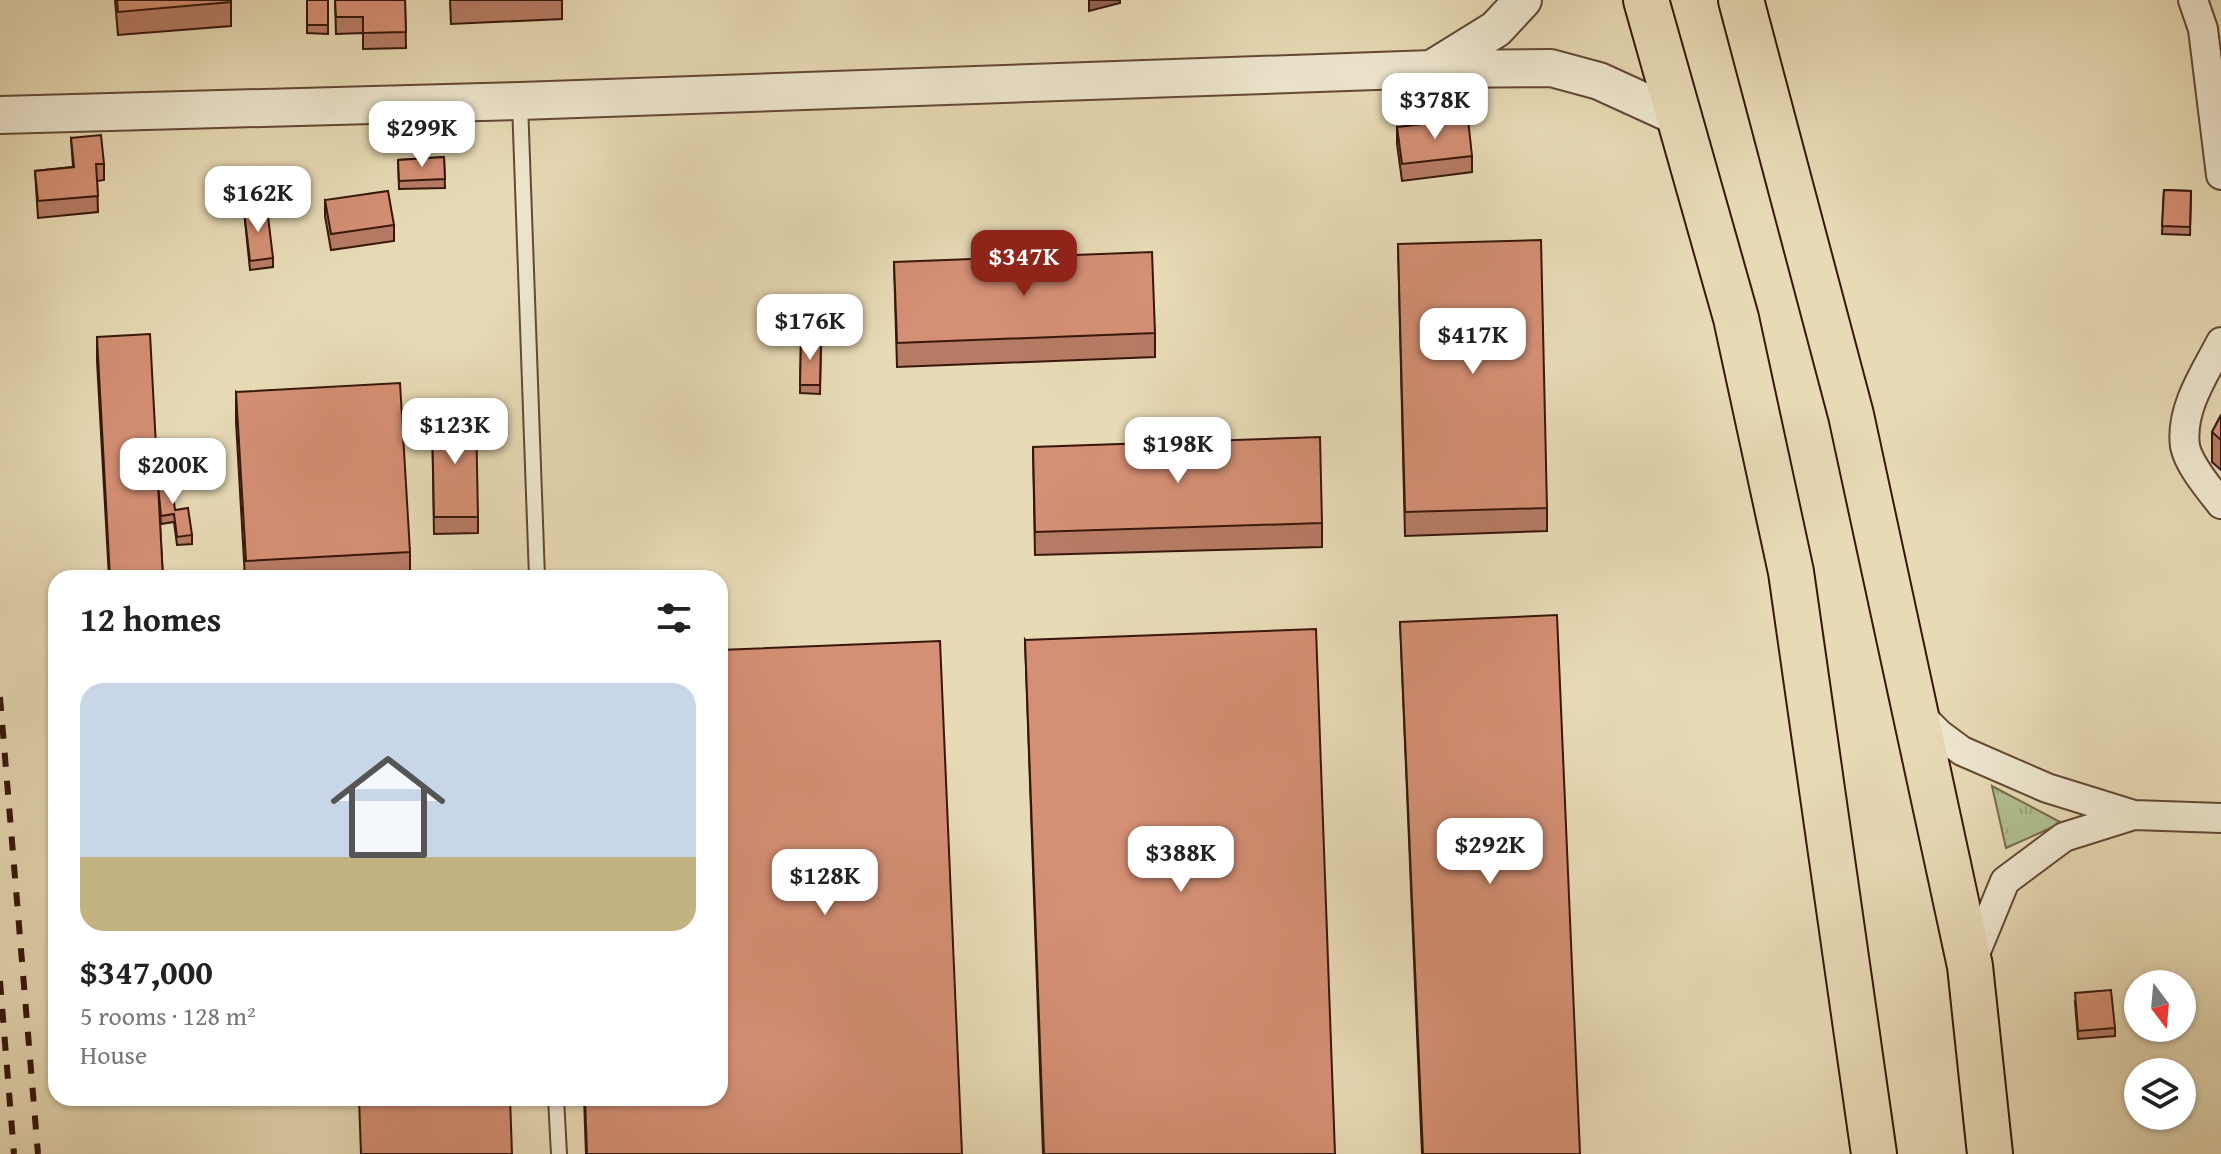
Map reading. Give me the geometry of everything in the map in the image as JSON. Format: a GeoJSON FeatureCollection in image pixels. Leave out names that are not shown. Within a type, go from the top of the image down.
{"type":"FeatureCollection","features":[{"type":"Feature","properties":{"kind":"highway"},"geometry":{"type":"LineString","coordinates":[[1646,0],[1736,318],[1791,572],[1874,1154]]}},
{"type":"Feature","properties":{"kind":"highway"},"geometry":{"type":"LineString","coordinates":[[1741,0],[1851,415],[1970,966],[1990,1154]]}},
{"type":"Feature","properties":{"kind":"street"},"geometry":{"type":"LineString","coordinates":[[1432,69],[1496,29],[1523,0]]}},
{"type":"Feature","properties":{"kind":"street"},"geometry":{"type":"LineString","coordinates":[[2193,0],[2212,24],[2221,175]]}},
{"type":"Feature","properties":{"kind":"street"},"geometry":{"type":"LineString","coordinates":[[0,115],[520,101],[1432,69],[1551,68],[1599,81],[1680,118]]}},
{"type":"Feature","properties":{"kind":"street"},"geometry":{"type":"LineString","coordinates":[[2221,342],[2188,409],[2185,447],[2221,504]]}},
{"type":"Feature","properties":{"kind":"street"},"geometry":{"type":"LineString","coordinates":[[1914,710],[1962,751],[2047,788],[2134,815],[2221,818]]}},
{"type":"Feature","properties":{"kind":"street"},"geometry":{"type":"LineString","coordinates":[[1970,966],[2005,881],[2064,837],[2134,815]]}},
{"type":"Feature","properties":{"kind":"street"},"geometry":{"type":"LineString","coordinates":[[2188,816],[2221,839]]}},
{"type":"Feature","properties":{"kind":"lane"},"geometry":{"type":"LineString","coordinates":[[520,101],[537,570]]}},
{"type":"Feature","properties":{"kind":"lane"},"geometry":{"type":"LineString","coordinates":[[556,1106],[559,1154]]}},
{"type":"Feature","properties":{"kind":"green space"},"geometry":{"type":"Polygon","coordinates":[[[1992,786],[2062,823],[2006,848],[1992,786]]]}},
{"type":"Feature","properties":{"kind":"building"},"geometry":{"type":"Polygon","coordinates":[[[117,0],[231,0],[231,2],[118,12],[117,0]]]}},
{"type":"Feature","properties":{"kind":"building"},"geometry":{"type":"Polygon","coordinates":[[[307,0],[328,0],[328,25],[307,25],[307,0]]]}},
{"type":"Feature","properties":{"kind":"building"},"geometry":{"type":"Polygon","coordinates":[[[335,0],[405,0],[406,32],[363,33],[363,17],[336,17],[335,0]]]}},
{"type":"Feature","properties":{"kind":"building"},"geometry":{"type":"Polygon","coordinates":[[[1468,119],[1472,156],[1402,164],[1397,127],[1468,119]]]}},
{"type":"Feature","properties":{"kind":"building"},"geometry":{"type":"Polygon","coordinates":[[[101,135],[104,164],[96,164],[98,196],[38,201],[35,171],[74,167],[71,138],[101,135]]]}},
{"type":"Feature","properties":{"kind":"building"},"geometry":{"type":"Polygon","coordinates":[[[444,157],[445,179],[399,181],[398,160],[444,157]]]}},
{"type":"Feature","properties":{"kind":"building"},"geometry":{"type":"Polygon","coordinates":[[[2164,190],[2191,191],[2190,227],[2162,226],[2164,190]]]}},
{"type":"Feature","properties":{"kind":"building"},"geometry":{"type":"Polygon","coordinates":[[[388,191],[394,225],[331,234],[325,200],[388,191]]]}},
{"type":"Feature","properties":{"kind":"building"},"geometry":{"type":"Polygon","coordinates":[[[267,208],[273,258],[250,261],[244,211],[267,208]]]}},
{"type":"Feature","properties":{"kind":"building"},"geometry":{"type":"Polygon","coordinates":[[[1541,240],[1547,508],[1405,512],[1398,244],[1541,240]]]}},
{"type":"Feature","properties":{"kind":"building"},"geometry":{"type":"Polygon","coordinates":[[[1152,252],[1155,333],[897,343],[894,262],[1152,252]]]}},
{"type":"Feature","properties":{"kind":"building"},"geometry":{"type":"Polygon","coordinates":[[[150,334],[163,570],[110,570],[97,337],[150,334]]]}},
{"type":"Feature","properties":{"kind":"building"},"geometry":{"type":"Polygon","coordinates":[[[801,338],[821,338],[820,385],[800,385],[801,338]]]}},
{"type":"Feature","properties":{"kind":"building"},"geometry":{"type":"Polygon","coordinates":[[[400,383],[410,552],[246,561],[236,392],[400,383]]]}},
{"type":"Feature","properties":{"kind":"building"},"geometry":{"type":"Polygon","coordinates":[[[476,414],[478,517],[434,517],[432,415],[476,414]]]}},
{"type":"Feature","properties":{"kind":"building"},"geometry":{"type":"Polygon","coordinates":[[[2221,415],[2221,440],[2212,432],[2221,415]]]}},
{"type":"Feature","properties":{"kind":"building"},"geometry":{"type":"Polygon","coordinates":[[[1320,437],[1322,523],[1035,532],[1033,447],[1320,437]]]}},
{"type":"Feature","properties":{"kind":"building"},"geometry":{"type":"Polygon","coordinates":[[[170,473],[175,510],[188,508],[192,535],[177,537],[174,514],[161,516],[157,474],[170,473]]]}},
{"type":"Feature","properties":{"kind":"building"},"geometry":{"type":"Polygon","coordinates":[[[1557,615],[1580,1154],[1423,1154],[1400,622],[1557,615]]]}},
{"type":"Feature","properties":{"kind":"building"},"geometry":{"type":"Polygon","coordinates":[[[1316,629],[1335,1154],[1044,1154],[1025,640],[1316,629]]]}},
{"type":"Feature","properties":{"kind":"building"},"geometry":{"type":"Polygon","coordinates":[[[940,641],[962,1154],[587,1154],[585,1106],[728,1106],[728,650],[940,641]]]}},
{"type":"Feature","properties":{"kind":"building"},"geometry":{"type":"Polygon","coordinates":[[[2111,990],[2115,1028],[2078,1031],[2075,993],[2111,990]]]}},
{"type":"Feature","properties":{"kind":"building"},"geometry":{"type":"Polygon","coordinates":[[[359,1106],[510,1106],[512,1154],[361,1154],[359,1106]]]}},
{"type":"Feature","properties":{"kind":"railway"},"geometry":{"type":"LineString","coordinates":[[0,697],[38,1154]]}},
{"type":"Feature","properties":{"kind":"railway"},"geometry":{"type":"LineString","coordinates":[[0,981],[14,1154]]}}]}
